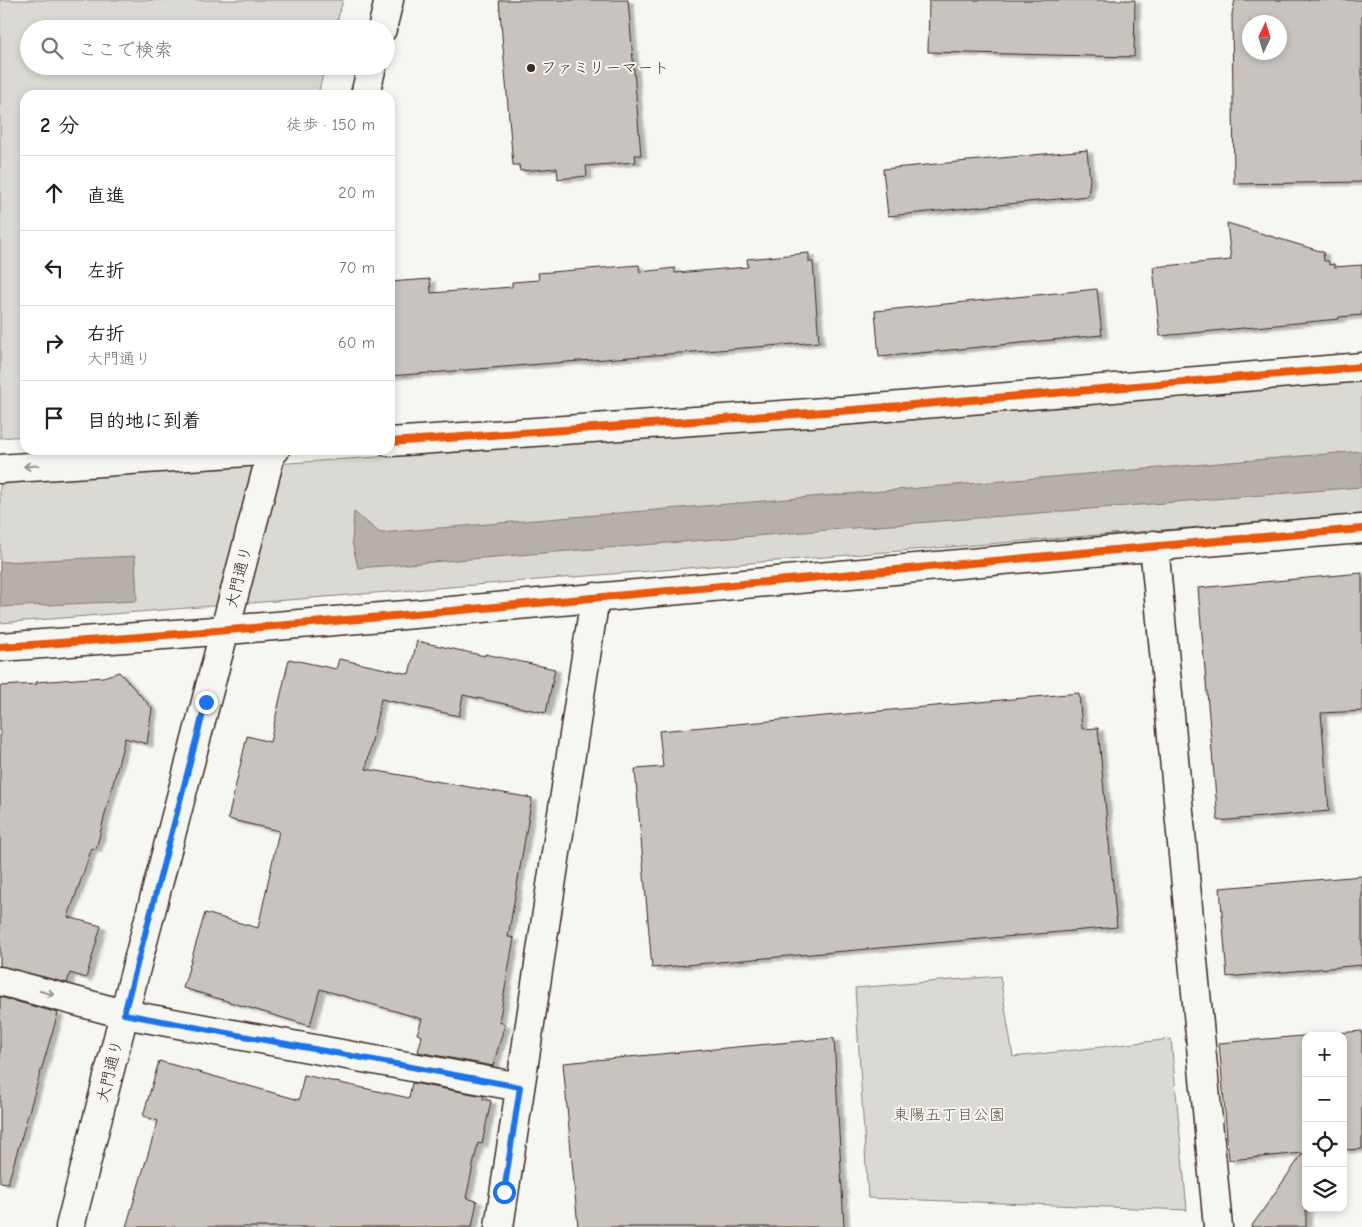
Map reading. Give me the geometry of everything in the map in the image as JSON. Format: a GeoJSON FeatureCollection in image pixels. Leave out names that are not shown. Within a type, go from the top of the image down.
{"type":"FeatureCollection","features":[{"type":"Feature","properties":{"kind":"street"},"geometry":{"type":"LineString","coordinates":[[384,20],[389,0]]}},
{"type":"Feature","properties":{"kind":"street"},"geometry":{"type":"LineString","coordinates":[[365,90],[370,75]]}},
{"type":"Feature","properties":{"kind":"street"},"geometry":{"type":"LineString","coordinates":[[395,442],[854,410],[1362,367]]}},
{"type":"Feature","properties":{"kind":"street"},"geometry":{"type":"LineString","coordinates":[[0,469],[201,455]]}},
{"type":"Feature","properties":{"kind":"street","name":"大門通り"},"geometry":{"type":"LineString","coordinates":[[70,1227],[124,1014],[271,455]]}},
{"type":"Feature","properties":{"kind":"street"},"geometry":{"type":"LineString","coordinates":[[0,647],[228,620],[595,597],[1154,545],[1362,529]]}},
{"type":"Feature","properties":{"kind":"street"},"geometry":{"type":"LineString","coordinates":[[1154,545],[1218,1227]]}},
{"type":"Feature","properties":{"kind":"street"},"geometry":{"type":"LineString","coordinates":[[499,1227],[595,597]]}},
{"type":"Feature","properties":{"kind":"street"},"geometry":{"type":"LineString","coordinates":[[0,981],[124,1014],[520,1087]]}},
{"type":"Feature","properties":{"kind":"green space"},"geometry":{"type":"Polygon","coordinates":[[[0,0],[343,0],[337,20],[20,20],[20,75],[323,75],[319,90],[20,90],[20,436],[0,438],[0,0]]]}},
{"type":"Feature","properties":{"kind":"green space"},"geometry":{"type":"Polygon","coordinates":[[[1362,381],[1362,514],[0,623],[0,483],[855,424],[1362,381]]]}},
{"type":"Feature","properties":{"kind":"green space","name":"東陽五丁目公園"},"geometry":{"type":"Polygon","coordinates":[[[1000,976],[1013,1057],[1171,1039],[1187,1210],[868,1198],[855,988],[1000,976]]]}},
{"type":"Feature","properties":{"kind":"shaded area"},"geometry":{"type":"Polygon","coordinates":[[[1362,451],[1362,487],[358,568],[352,542],[354,512],[380,533],[1362,451]]]}},
{"type":"Feature","properties":{"kind":"shaded area"},"geometry":{"type":"Polygon","coordinates":[[[135,556],[137,601],[0,607],[0,562],[135,556]]]}},
{"type":"Feature","properties":{"kind":"building"},"geometry":{"type":"Polygon","coordinates":[[[499,0],[628,0],[641,155],[635,155],[636,162],[586,166],[587,176],[558,179],[557,168],[520,171],[519,165],[513,165],[499,0]]]}},
{"type":"Feature","properties":{"kind":"building"},"geometry":{"type":"Polygon","coordinates":[[[929,0],[1135,0],[1134,57],[928,52],[929,0]]]}},
{"type":"Feature","properties":{"kind":"building"},"geometry":{"type":"Polygon","coordinates":[[[1235,0],[1362,0],[1362,182],[1234,184],[1232,14],[1235,0]]]}},
{"type":"Feature","properties":{"kind":"building"},"geometry":{"type":"Polygon","coordinates":[[[1087,150],[1090,180],[1088,196],[888,216],[883,169],[1087,150]]]}},
{"type":"Feature","properties":{"kind":"building"},"geometry":{"type":"Polygon","coordinates":[[[1227,223],[1323,252],[1324,261],[1329,261],[1329,265],[1334,264],[1334,267],[1362,265],[1362,315],[1339,317],[1339,319],[1160,336],[1153,267],[1231,260],[1227,223]]]}},
{"type":"Feature","properties":{"kind":"building"},"geometry":{"type":"Polygon","coordinates":[[[809,253],[809,262],[813,262],[819,342],[395,376],[395,282],[430,279],[431,293],[512,287],[512,282],[539,280],[538,273],[639,265],[640,272],[675,268],[675,273],[748,267],[747,259],[809,253]]]}},
{"type":"Feature","properties":{"kind":"building"},"geometry":{"type":"Polygon","coordinates":[[[1097,289],[1102,335],[879,357],[875,311],[1097,289]]]}},
{"type":"Feature","properties":{"kind":"building"},"geometry":{"type":"Polygon","coordinates":[[[1362,573],[1362,711],[1321,713],[1329,811],[1218,821],[1198,588],[1362,573]]]}},
{"type":"Feature","properties":{"kind":"building"},"geometry":{"type":"Polygon","coordinates":[[[417,641],[555,669],[546,713],[463,695],[459,716],[381,699],[366,769],[532,798],[508,937],[514,938],[499,1022],[505,1024],[493,1066],[418,1052],[422,1036],[417,1034],[422,1019],[320,989],[310,1026],[183,988],[205,913],[258,928],[279,831],[228,819],[247,736],[270,742],[289,659],[336,669],[339,659],[409,674],[417,641]]]}},
{"type":"Feature","properties":{"kind":"building"},"geometry":{"type":"Polygon","coordinates":[[[119,672],[152,708],[147,744],[125,738],[96,849],[92,848],[68,917],[101,926],[86,978],[70,973],[67,983],[0,966],[0,686],[103,677],[119,672]]]}},
{"type":"Feature","properties":{"kind":"building"},"geometry":{"type":"Polygon","coordinates":[[[1079,693],[1082,729],[1098,728],[1117,927],[652,968],[635,769],[663,767],[659,731],[1079,693]]]}},
{"type":"Feature","properties":{"kind":"building"},"geometry":{"type":"Polygon","coordinates":[[[1362,876],[1362,965],[1227,977],[1220,888],[1362,876]]]}},
{"type":"Feature","properties":{"kind":"building"},"geometry":{"type":"Polygon","coordinates":[[[0,997],[58,1013],[8,1183],[0,1182],[0,997]]]}},
{"type":"Feature","properties":{"kind":"building"},"geometry":{"type":"Polygon","coordinates":[[[1362,1031],[1362,1149],[1347,1150],[1347,1032],[1362,1031]]]}},
{"type":"Feature","properties":{"kind":"building"},"geometry":{"type":"Polygon","coordinates":[[[1302,1036],[1302,1153],[1229,1160],[1219,1043],[1302,1036]]]}},
{"type":"Feature","properties":{"kind":"building"},"geometry":{"type":"Polygon","coordinates":[[[834,1038],[844,1227],[578,1227],[563,1063],[834,1038]]]}},
{"type":"Feature","properties":{"kind":"building"},"geometry":{"type":"Polygon","coordinates":[[[159,1061],[299,1100],[304,1075],[409,1098],[412,1083],[484,1096],[483,1099],[491,1101],[482,1144],[478,1143],[466,1198],[477,1201],[472,1227],[126,1227],[158,1121],[143,1116],[159,1061]]]}},
{"type":"Feature","properties":{"kind":"building"},"geometry":{"type":"Polygon","coordinates":[[[1302,1154],[1302,1212],[1306,1212],[1306,1227],[1251,1227],[1302,1154]]]}},
{"type":"Feature","properties":{"kind":"cycle path"},"geometry":{"type":"LineString","coordinates":[[395,442],[853,410],[1362,367]]}},
{"type":"Feature","properties":{"kind":"cycle path"},"geometry":{"type":"LineString","coordinates":[[0,647],[341,621],[1022,558],[1362,529]]}},
{"type":"Feature","properties":{"kind":"place","name":"ファミリーマート"},"geometry":{"type":"Point","coordinates":[531,68]}},
{"type":"Feature","properties":{"kind":"route"},"geometry":{"type":"LineString","coordinates":[[206,702],[124,1014],[520,1087],[504,1192]]}}]}
